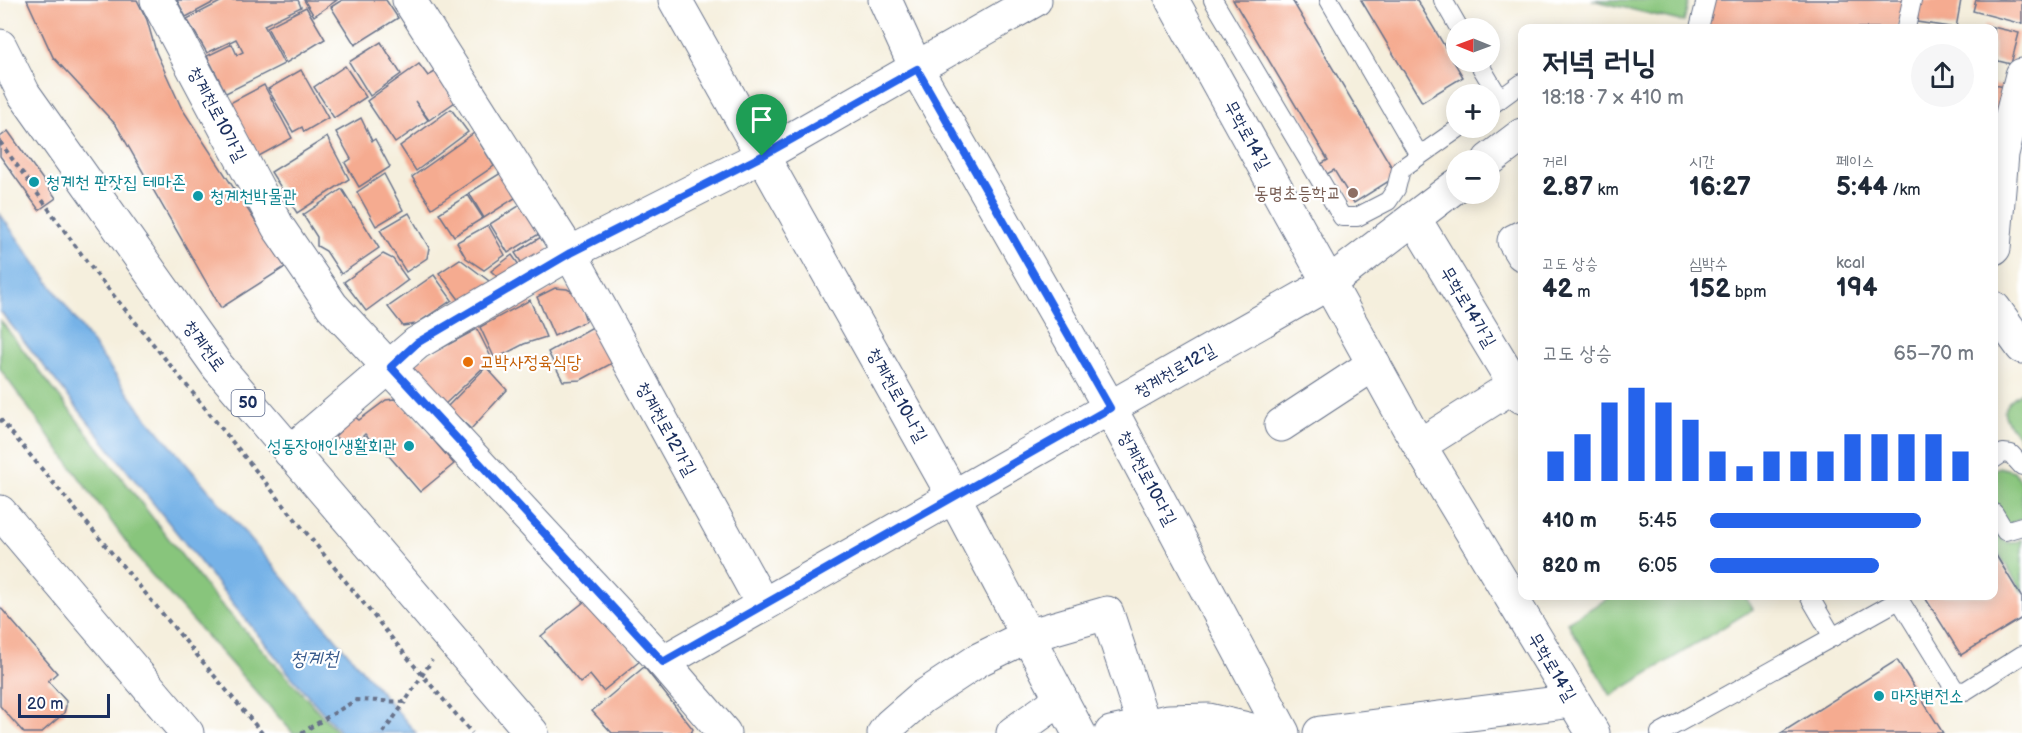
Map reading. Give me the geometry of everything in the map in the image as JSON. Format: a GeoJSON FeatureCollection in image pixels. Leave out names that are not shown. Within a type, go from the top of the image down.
{"type":"FeatureCollection","features":[{"type":"Feature","properties":{"kind":"street","name":"청계천로10가길"},"geometry":{"type":"LineString","coordinates":[[157,0],[278,227],[332,306],[663,662],[724,733]]}},
{"type":"Feature","properties":{"kind":"street","name":"청계천로12가길"},"geometry":{"type":"LineString","coordinates":[[409,0],[570,253],[762,605]]}},
{"type":"Feature","properties":{"kind":"street","name":"청계천로10나길"},"geometry":{"type":"LineString","coordinates":[[675,0],[954,497],[1079,733]]}},
{"type":"Feature","properties":{"kind":"street","name":"청계천로10다길"},"geometry":{"type":"LineString","coordinates":[[885,0],[917,69],[1110,408],[1283,733]]}},
{"type":"Feature","properties":{"kind":"street"},"geometry":{"type":"LineString","coordinates":[[290,452],[417,343],[570,253],[762,156],[1035,0]]}},
{"type":"Feature","properties":{"kind":"street","name":"무학로14길"},"geometry":{"type":"LineString","coordinates":[[1172,0],[1420,445],[1515,586]]}},
{"type":"Feature","properties":{"kind":"street","name":"청계천로"},"geometry":{"type":"LineString","coordinates":[[0,46],[24,94],[204,347],[290,452],[532,733]]}},
{"type":"Feature","properties":{"kind":"street"},"geometry":{"type":"LineString","coordinates":[[1998,217],[2006,154],[2022,75]]}},
{"type":"Feature","properties":{"kind":"street"},"geometry":{"type":"LineString","coordinates":[[1500,152],[1518,138]]}},
{"type":"Feature","properties":{"kind":"street","name":"청계천로12길"},"geometry":{"type":"LineString","coordinates":[[663,662],[1329,283],[1446,194]]}},
{"type":"Feature","properties":{"kind":"street","name":"무학로14가길"},"geometry":{"type":"LineString","coordinates":[[1414,218],[1518,389]]}},
{"type":"Feature","properties":{"kind":"street"},"geometry":{"type":"LineString","coordinates":[[1998,314],[2022,347]]}},
{"type":"Feature","properties":{"kind":"street"},"geometry":{"type":"LineString","coordinates":[[1281,425],[1374,364]]}},
{"type":"Feature","properties":{"kind":"street"},"geometry":{"type":"LineString","coordinates":[[1420,445],[1518,392]]}},
{"type":"Feature","properties":{"kind":"street"},"geometry":{"type":"LineString","coordinates":[[0,512],[188,733]]}},
{"type":"Feature","properties":{"kind":"street","name":"무학로14길"},"geometry":{"type":"LineString","coordinates":[[1522,600],[1573,701],[1593,733]]}},
{"type":"Feature","properties":{"kind":"street"},"geometry":{"type":"LineString","coordinates":[[885,733],[890,725],[921,698],[980,659],[1028,636],[1107,613],[1144,725]]}},
{"type":"Feature","properties":{"kind":"street"},"geometry":{"type":"LineString","coordinates":[[1013,733],[1061,699]]}},
{"type":"Feature","properties":{"kind":"street"},"geometry":{"type":"LineString","coordinates":[[1320,733],[1573,701]]}},
{"type":"Feature","properties":{"kind":"street"},"geometry":{"type":"LineString","coordinates":[[1111,733],[1169,721],[1209,720],[1265,733]]}},
{"type":"Feature","properties":{"kind":"lane"},"geometry":{"type":"LineString","coordinates":[[1213,0],[1342,217],[1357,217],[1388,201],[1396,189],[1401,169],[1446,137]]}},
{"type":"Feature","properties":{"kind":"lane"},"geometry":{"type":"LineString","coordinates":[[1329,0],[1419,155]]}},
{"type":"Feature","properties":{"kind":"lane"},"geometry":{"type":"LineString","coordinates":[[1443,0],[1453,18]]}},
{"type":"Feature","properties":{"kind":"lane"},"geometry":{"type":"LineString","coordinates":[[1700,24],[1706,0]]}},
{"type":"Feature","properties":{"kind":"lane"},"geometry":{"type":"LineString","coordinates":[[1907,24],[1912,0]]}},
{"type":"Feature","properties":{"kind":"lane"},"geometry":{"type":"LineString","coordinates":[[1500,99],[1518,86]]}},
{"type":"Feature","properties":{"kind":"lane"},"geometry":{"type":"LineString","coordinates":[[1998,456],[2003,453],[2011,454],[2022,466]]}},
{"type":"Feature","properties":{"kind":"lane"},"geometry":{"type":"LineString","coordinates":[[1998,520],[2005,531],[2022,526]]}},
{"type":"Feature","properties":{"kind":"lane"},"geometry":{"type":"LineString","coordinates":[[1811,600],[1833,637]]}},
{"type":"Feature","properties":{"kind":"lane"},"geometry":{"type":"LineString","coordinates":[[1660,733],[1895,600]]}},
{"type":"Feature","properties":{"kind":"lane"},"geometry":{"type":"LineString","coordinates":[[1899,600],[1955,690],[1965,691],[2022,655]]}},
{"type":"Feature","properties":{"kind":"path"},"geometry":{"type":"LineString","coordinates":[[0,142],[93,270],[404,654],[472,733]]}},
{"type":"Feature","properties":{"kind":"path"},"geometry":{"type":"LineString","coordinates":[[0,419],[262,733]]}},
{"type":"Feature","properties":{"kind":"path"},"geometry":{"type":"LineString","coordinates":[[383,733],[432,660]]}},
{"type":"Feature","properties":{"kind":"path"},"geometry":{"type":"LineString","coordinates":[[301,733],[356,700],[405,702]]}},
{"type":"Feature","properties":{"kind":"green space"},"geometry":{"type":"Polygon","coordinates":[[[1592,0],[1689,0],[1684,22],[1592,0]]]}},
{"type":"Feature","properties":{"kind":"green space"},"geometry":{"type":"Polygon","coordinates":[[[0,320],[210,592],[338,733],[293,733],[143,565],[0,369],[0,320]]]}},
{"type":"Feature","properties":{"kind":"green space"},"geometry":{"type":"Polygon","coordinates":[[[2022,392],[2022,442],[2007,420],[2005,409],[2013,398],[2022,392]]]}},
{"type":"Feature","properties":{"kind":"green space"},"geometry":{"type":"Polygon","coordinates":[[[1998,468],[2014,471],[2022,485],[2022,519],[2006,525],[1998,510],[1998,468]]]}},
{"type":"Feature","properties":{"kind":"green space"},"geometry":{"type":"Polygon","coordinates":[[[1998,534],[2009,543],[2022,539],[2022,592],[1998,553],[1998,534]]]}},
{"type":"Feature","properties":{"kind":"green space"},"geometry":{"type":"Polygon","coordinates":[[[1605,600],[1747,600],[1753,609],[1611,696],[1567,622],[1605,600]]]}},
{"type":"Feature","properties":{"kind":"water","name":"청계천"},"geometry":{"type":"Polygon","coordinates":[[[0,214],[141,411],[416,733],[341,733],[291,676],[0,311],[0,214]]]}},
{"type":"Feature","properties":{"kind":"building","name":"청계천박물관"},"geometry":{"type":"Polygon","coordinates":[[[27,0],[137,0],[147,20],[156,52],[181,107],[285,267],[221,308],[116,125],[53,57],[27,0]]]}},
{"type":"Feature","properties":{"kind":"building"},"geometry":{"type":"Polygon","coordinates":[[[177,0],[218,0],[186,17],[177,0]]]}},
{"type":"Feature","properties":{"kind":"building"},"geometry":{"type":"Polygon","coordinates":[[[224,0],[298,0],[301,7],[264,25],[284,64],[226,93],[207,56],[232,44],[237,55],[243,52],[236,39],[207,53],[187,19],[224,0]]]}},
{"type":"Feature","properties":{"kind":"building"},"geometry":{"type":"Polygon","coordinates":[[[304,0],[337,0],[314,16],[304,0]]]}},
{"type":"Feature","properties":{"kind":"building"},"geometry":{"type":"Polygon","coordinates":[[[342,0],[386,0],[398,18],[355,45],[331,7],[342,0]]]}},
{"type":"Feature","properties":{"kind":"building"},"geometry":{"type":"Polygon","coordinates":[[[1233,0],[1292,0],[1397,176],[1354,203],[1334,170],[1327,174],[1321,164],[1328,160],[1233,0]]]}},
{"type":"Feature","properties":{"kind":"building"},"geometry":{"type":"Polygon","coordinates":[[[1361,0],[1417,0],[1446,49],[1446,72],[1460,72],[1463,77],[1452,84],[1446,84],[1446,87],[1422,102],[1361,0]]]}},
{"type":"Feature","properties":{"kind":"building"},"geometry":{"type":"Polygon","coordinates":[[[1709,0],[1905,0],[1899,24],[1704,24],[1709,0]]]}},
{"type":"Feature","properties":{"kind":"building"},"geometry":{"type":"Polygon","coordinates":[[[1920,0],[1961,0],[1957,24],[1917,22],[1920,0]]]}},
{"type":"Feature","properties":{"kind":"building"},"geometry":{"type":"Polygon","coordinates":[[[1976,0],[2022,0],[2022,24],[1973,11],[1976,0]]]}},
{"type":"Feature","properties":{"kind":"building"},"geometry":{"type":"Polygon","coordinates":[[[306,7],[325,39],[286,63],[267,27],[306,7]]]}},
{"type":"Feature","properties":{"kind":"building"},"geometry":{"type":"Polygon","coordinates":[[[1998,28],[2019,33],[2011,64],[1998,61],[1998,28]]]}},
{"type":"Feature","properties":{"kind":"building"},"geometry":{"type":"Polygon","coordinates":[[[381,42],[401,74],[370,96],[349,62],[381,42]]]}},
{"type":"Feature","properties":{"kind":"building"},"geometry":{"type":"Polygon","coordinates":[[[419,64],[428,76],[435,72],[455,102],[429,120],[415,101],[428,120],[395,143],[367,101],[419,64]]]}},
{"type":"Feature","properties":{"kind":"building"},"geometry":{"type":"Polygon","coordinates":[[[345,66],[366,97],[334,118],[314,87],[345,66]]]}},
{"type":"Feature","properties":{"kind":"building"},"geometry":{"type":"Polygon","coordinates":[[[301,70],[328,118],[304,132],[302,127],[293,132],[268,89],[301,70]]]}},
{"type":"Feature","properties":{"kind":"building"},"geometry":{"type":"Polygon","coordinates":[[[264,85],[292,138],[259,156],[230,103],[264,85]]]}},
{"type":"Feature","properties":{"kind":"building"},"geometry":{"type":"Polygon","coordinates":[[[1998,86],[2011,88],[1998,115],[1998,86]]]}},
{"type":"Feature","properties":{"kind":"building"},"geometry":{"type":"Polygon","coordinates":[[[451,109],[468,132],[416,171],[400,146],[451,109]]]}},
{"type":"Feature","properties":{"kind":"building"},"geometry":{"type":"Polygon","coordinates":[[[361,118],[372,141],[375,139],[390,167],[359,187],[345,163],[351,159],[336,132],[361,118]]]}},
{"type":"Feature","properties":{"kind":"building"},"geometry":{"type":"Polygon","coordinates":[[[8,131],[56,198],[39,210],[0,156],[0,137],[8,131]]]}},
{"type":"Feature","properties":{"kind":"building"},"geometry":{"type":"Polygon","coordinates":[[[474,133],[494,166],[432,208],[412,177],[474,133]]]}},
{"type":"Feature","properties":{"kind":"building"},"geometry":{"type":"Polygon","coordinates":[[[327,137],[349,179],[297,213],[271,172],[327,137]]]}},
{"type":"Feature","properties":{"kind":"building"},"geometry":{"type":"Polygon","coordinates":[[[504,171],[518,196],[484,218],[469,193],[504,171]]]}},
{"type":"Feature","properties":{"kind":"building"},"geometry":{"type":"Polygon","coordinates":[[[384,174],[403,210],[376,226],[357,192],[384,174]]]}},
{"type":"Feature","properties":{"kind":"building"},"geometry":{"type":"Polygon","coordinates":[[[342,189],[379,248],[341,274],[326,251],[317,246],[317,237],[303,215],[342,189]]]}},
{"type":"Feature","properties":{"kind":"building"},"geometry":{"type":"Polygon","coordinates":[[[468,195],[483,218],[454,236],[439,213],[468,195]]]}},
{"type":"Feature","properties":{"kind":"building"},"geometry":{"type":"Polygon","coordinates":[[[522,204],[539,234],[508,253],[490,224],[522,204]]]}},
{"type":"Feature","properties":{"kind":"building"},"geometry":{"type":"Polygon","coordinates":[[[409,213],[429,248],[427,258],[406,272],[380,230],[409,213]]]}},
{"type":"Feature","properties":{"kind":"building"},"geometry":{"type":"Polygon","coordinates":[[[488,225],[505,255],[484,270],[466,258],[457,242],[488,225]]]}},
{"type":"Feature","properties":{"kind":"building"},"geometry":{"type":"Polygon","coordinates":[[[541,237],[553,255],[527,271],[515,253],[541,237]]]}},
{"type":"Feature","properties":{"kind":"building"},"geometry":{"type":"Polygon","coordinates":[[[383,254],[393,259],[408,280],[366,311],[344,282],[383,254]]]}},
{"type":"Feature","properties":{"kind":"building"},"geometry":{"type":"Polygon","coordinates":[[[512,255],[524,272],[505,284],[491,271],[512,255]]]}},
{"type":"Feature","properties":{"kind":"building"},"geometry":{"type":"Polygon","coordinates":[[[460,259],[493,284],[461,302],[439,273],[460,259]]]}},
{"type":"Feature","properties":{"kind":"building"},"geometry":{"type":"Polygon","coordinates":[[[434,275],[452,300],[416,324],[403,326],[388,307],[434,275]]]}},
{"type":"Feature","properties":{"kind":"building"},"geometry":{"type":"Polygon","coordinates":[[[555,288],[567,289],[577,294],[586,321],[554,336],[537,297],[555,288]]]}},
{"type":"Feature","properties":{"kind":"building"},"geometry":{"type":"Polygon","coordinates":[[[530,300],[546,337],[524,344],[495,359],[480,327],[530,300]]]}},
{"type":"Feature","properties":{"kind":"building"},"geometry":{"type":"Polygon","coordinates":[[[598,324],[618,360],[581,380],[563,381],[548,352],[598,324]]]}},
{"type":"Feature","properties":{"kind":"building"},"geometry":{"type":"Polygon","coordinates":[[[477,329],[492,359],[442,407],[413,380],[414,363],[477,329]]]}},
{"type":"Feature","properties":{"kind":"building"},"geometry":{"type":"Polygon","coordinates":[[[486,367],[507,390],[471,429],[447,407],[486,367]]]}},
{"type":"Feature","properties":{"kind":"building","name":"성동장애인생활회관"},"geometry":{"type":"Polygon","coordinates":[[[394,399],[401,402],[454,464],[420,492],[377,442],[373,442],[365,434],[348,450],[335,436],[355,417],[359,420],[386,400],[394,399]]]}},
{"type":"Feature","properties":{"kind":"building"},"geometry":{"type":"Polygon","coordinates":[[[1998,559],[2022,598],[2022,618],[1961,655],[1927,600],[1998,600],[1998,559]]]}},
{"type":"Feature","properties":{"kind":"building"},"geometry":{"type":"Polygon","coordinates":[[[589,598],[640,661],[603,691],[590,675],[580,683],[541,636],[589,598]]]}},
{"type":"Feature","properties":{"kind":"building"},"geometry":{"type":"Polygon","coordinates":[[[0,607],[57,673],[48,681],[66,701],[66,706],[64,713],[41,733],[24,733],[0,706],[0,607]]]}},
{"type":"Feature","properties":{"kind":"building","name":"마장변전소"},"geometry":{"type":"Polygon","coordinates":[[[1897,660],[1943,733],[1781,733],[1897,660]]]}},
{"type":"Feature","properties":{"kind":"building"},"geometry":{"type":"Polygon","coordinates":[[[644,667],[693,729],[691,733],[612,733],[592,711],[644,667]]]}},
{"type":"Feature","properties":{"kind":"place","name":"청계천 판잣집 테마존"},"geometry":{"type":"Point","coordinates":[34,182]}},
{"type":"Feature","properties":{"kind":"place","name":"동명초등학교"},"geometry":{"type":"Point","coordinates":[1353,193]}},
{"type":"Feature","properties":{"kind":"place","name":"청계천박물관"},"geometry":{"type":"Point","coordinates":[198,196]}},
{"type":"Feature","properties":{"kind":"place","name":"고박사정육식당"},"geometry":{"type":"Point","coordinates":[468,362]}},
{"type":"Feature","properties":{"kind":"place","name":"성동장애인생활회관"},"geometry":{"type":"Point","coordinates":[409,446]}},
{"type":"Feature","properties":{"kind":"place","name":"마장변전소"},"geometry":{"type":"Point","coordinates":[1879,696]}},
{"type":"Feature","properties":{"kind":"route"},"geometry":{"type":"LineString","coordinates":[[917,69],[1110,408],[663,662],[391,367],[417,343],[570,253],[762,156],[917,69]]}}]}
